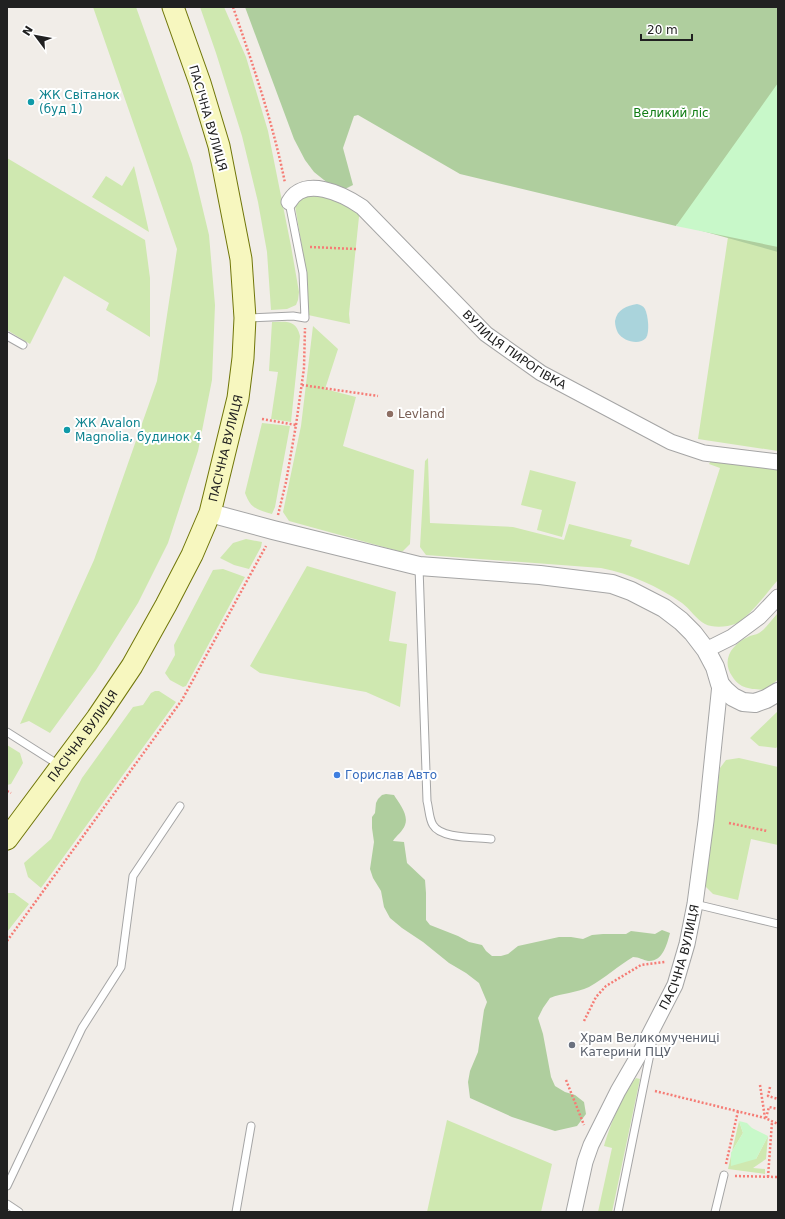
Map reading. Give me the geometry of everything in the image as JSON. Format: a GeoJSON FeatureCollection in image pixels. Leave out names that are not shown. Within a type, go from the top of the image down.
{"type":"FeatureCollection","features":[{"type":"Feature","properties":{"kind":"main road","name":"ПАСІЧНА ВУЛИЦЯ"},"geometry":{"type":"LineString","coordinates":[[7,840],[97,718],[132,666],[166,606],[189,561],[210,513],[238,398],[243,358],[245,318],[241,260],[219,146],[200,83],[173,7]]}},
{"type":"Feature","properties":{"kind":"street","name":"ВУЛИЦЯ ПИРОГІВКА"},"geometry":{"type":"LineString","coordinates":[[289,202],[292,196],[308,188],[334,193],[350,199],[362,207],[486,334],[541,373],[671,442],[704,453],[778,462]]}},
{"type":"Feature","properties":{"kind":"street"},"geometry":{"type":"LineString","coordinates":[[210,513],[419,566],[540,575],[612,584],[631,591],[664,608],[693,633],[706,650],[715,667],[720,684],[733,697],[743,702],[755,703],[778,692]]}},
{"type":"Feature","properties":{"kind":"street"},"geometry":{"type":"LineString","coordinates":[[706,650],[732,637],[759,617],[778,596]]}},
{"type":"Feature","properties":{"kind":"street","name":"ПАСІЧНА ВУЛИЦЯ"},"geometry":{"type":"LineString","coordinates":[[574,1212],[585,1162],[591,1145],[618,1091],[657,1022],[675,985],[687,944],[695,904],[706,821],[720,684]]}},
{"type":"Feature","properties":{"kind":"lane"},"geometry":{"type":"LineString","coordinates":[[245,318],[293,316],[305,318],[303,273],[289,202]]}},
{"type":"Feature","properties":{"kind":"lane"},"geometry":{"type":"LineString","coordinates":[[7,336],[23,345]]}},
{"type":"Feature","properties":{"kind":"lane"},"geometry":{"type":"LineString","coordinates":[[419,566],[427,801],[432,824],[437,831],[447,835],[491,839]]}},
{"type":"Feature","properties":{"kind":"lane"},"geometry":{"type":"LineString","coordinates":[[7,732],[61,767]]}},
{"type":"Feature","properties":{"kind":"lane"},"geometry":{"type":"LineString","coordinates":[[7,1186],[82,1028],[121,967],[133,876],[180,806]]}},
{"type":"Feature","properties":{"kind":"lane"},"geometry":{"type":"LineString","coordinates":[[695,904],[778,924]]}},
{"type":"Feature","properties":{"kind":"lane"},"geometry":{"type":"LineString","coordinates":[[618,1212],[657,1022]]}},
{"type":"Feature","properties":{"kind":"lane"},"geometry":{"type":"LineString","coordinates":[[236,1212],[251,1126]]}},
{"type":"Feature","properties":{"kind":"lane"},"geometry":{"type":"LineString","coordinates":[[715,1212],[724,1176]]}},
{"type":"Feature","properties":{"kind":"lane"},"geometry":{"type":"LineString","coordinates":[[7,1204],[18,1212]]}},
{"type":"Feature","properties":{"kind":"path"},"geometry":{"type":"LineString","coordinates":[[233,7],[277,142],[289,202]]}},
{"type":"Feature","properties":{"kind":"path"},"geometry":{"type":"LineString","coordinates":[[298,246],[356,249]]}},
{"type":"Feature","properties":{"kind":"path"},"geometry":{"type":"LineString","coordinates":[[7,941],[182,700],[264,550],[273,530],[286,482],[304,368],[305,318]]}},
{"type":"Feature","properties":{"kind":"path"},"geometry":{"type":"LineString","coordinates":[[302,385],[378,396]]}},
{"type":"Feature","properties":{"kind":"path"},"geometry":{"type":"LineString","coordinates":[[262,419],[296,425]]}},
{"type":"Feature","properties":{"kind":"path"},"geometry":{"type":"LineString","coordinates":[[7,790],[11,793]]}},
{"type":"Feature","properties":{"kind":"path"},"geometry":{"type":"LineString","coordinates":[[729,823],[767,831]]}},
{"type":"Feature","properties":{"kind":"path"},"geometry":{"type":"LineString","coordinates":[[584,1021],[596,997],[606,986],[641,965],[682,961]]}},
{"type":"Feature","properties":{"kind":"path"},"geometry":{"type":"LineString","coordinates":[[566,1080],[591,1145]]}},
{"type":"Feature","properties":{"kind":"path"},"geometry":{"type":"LineString","coordinates":[[760,1085],[766,1118]]}},
{"type":"Feature","properties":{"kind":"path"},"geometry":{"type":"LineString","coordinates":[[770,1087],[768,1096],[778,1099]]}},
{"type":"Feature","properties":{"kind":"path"},"geometry":{"type":"LineString","coordinates":[[655,1090],[766,1118],[778,1124]]}},
{"type":"Feature","properties":{"kind":"path"},"geometry":{"type":"LineString","coordinates":[[766,1118],[769,1107],[778,1109]]}},
{"type":"Feature","properties":{"kind":"path"},"geometry":{"type":"LineString","coordinates":[[738,1111],[724,1176],[778,1178]]}},
{"type":"Feature","properties":{"kind":"path"},"geometry":{"type":"LineString","coordinates":[[768,1177],[772,1122]]}},
{"type":"Feature","properties":{"kind":"green space"},"geometry":{"type":"Polygon","coordinates":[[[93,7],[136,7],[192,164],[209,235],[215,305],[212,380],[198,451],[168,543],[138,603],[96,670],[50,733],[29,721],[20,724],[94,560],[157,381],[177,249],[93,7]]]}},
{"type":"Feature","properties":{"kind":"green space"},"geometry":{"type":"Polygon","coordinates":[[[200,7],[224,7],[246,57],[268,131],[299,292],[296,305],[287,309],[271,310],[267,252],[258,202],[242,136],[200,7]]]}},
{"type":"Feature","properties":{"kind":"green space","name":"Великий ліс"},"geometry":{"type":"Polygon","coordinates":[[[245,7],[778,7],[778,252],[677,224],[676,226],[460,174],[358,115],[354,116],[343,148],[353,185],[345,189],[329,184],[314,172],[305,160],[294,139],[245,7]]]}},
{"type":"Feature","properties":{"kind":"green space"},"geometry":{"type":"Polygon","coordinates":[[[778,83],[778,247],[676,226],[778,83]]]}},
{"type":"Feature","properties":{"kind":"green space"},"geometry":{"type":"Polygon","coordinates":[[[7,158],[145,240],[150,278],[150,337],[106,310],[109,303],[64,276],[30,344],[7,330],[7,158]]]}},
{"type":"Feature","properties":{"kind":"green space"},"geometry":{"type":"Polygon","coordinates":[[[134,166],[149,232],[92,197],[106,176],[122,186],[134,166]]]}},
{"type":"Feature","properties":{"kind":"green space"},"geometry":{"type":"Polygon","coordinates":[[[314,192],[360,207],[349,314],[350,324],[308,315],[303,253],[295,206],[301,196],[314,192]]]}},
{"type":"Feature","properties":{"kind":"green space"},"geometry":{"type":"Polygon","coordinates":[[[728,237],[778,247],[778,451],[698,439],[728,237]]]}},
{"type":"Feature","properties":{"kind":"green space"},"geometry":{"type":"Polygon","coordinates":[[[272,322],[286,322],[293,324],[300,336],[291,422],[271,419],[278,372],[269,371],[272,322]]]}},
{"type":"Feature","properties":{"kind":"green space"},"geometry":{"type":"Polygon","coordinates":[[[313,326],[338,349],[325,389],[356,397],[343,446],[414,470],[410,544],[402,552],[289,521],[283,512],[301,426],[313,326]]]}},
{"type":"Feature","properties":{"kind":"green space"},"geometry":{"type":"Polygon","coordinates":[[[262,423],[290,426],[275,507],[272,514],[255,508],[245,493],[262,423]]]}},
{"type":"Feature","properties":{"kind":"green space"},"geometry":{"type":"Polygon","coordinates":[[[714,456],[778,469],[778,580],[746,617],[732,625],[716,627],[705,624],[682,603],[663,591],[633,577],[601,568],[426,555],[420,547],[425,461],[428,458],[430,523],[513,527],[564,540],[569,524],[632,540],[630,546],[689,565],[720,468],[709,464],[714,456]]]}},
{"type":"Feature","properties":{"kind":"green space"},"geometry":{"type":"Polygon","coordinates":[[[530,470],[576,482],[562,537],[537,530],[542,510],[521,505],[530,470]]]}},
{"type":"Feature","properties":{"kind":"green space"},"geometry":{"type":"Polygon","coordinates":[[[246,539],[262,542],[261,547],[249,569],[234,565],[220,558],[233,543],[246,539]]]}},
{"type":"Feature","properties":{"kind":"green space"},"geometry":{"type":"Polygon","coordinates":[[[307,566],[396,592],[389,641],[407,644],[400,707],[366,692],[260,673],[250,666],[307,566]]]}},
{"type":"Feature","properties":{"kind":"green space"},"geometry":{"type":"Polygon","coordinates":[[[223,569],[245,577],[186,686],[183,687],[170,680],[165,673],[175,655],[174,645],[213,570],[223,569]]]}},
{"type":"Feature","properties":{"kind":"green space"},"geometry":{"type":"Polygon","coordinates":[[[778,613],[778,679],[767,690],[747,688],[735,681],[729,670],[728,658],[730,653],[742,640],[749,636],[758,634],[778,613]]]}},
{"type":"Feature","properties":{"kind":"green space"},"geometry":{"type":"Polygon","coordinates":[[[159,691],[176,702],[41,888],[28,877],[24,863],[51,839],[82,778],[133,707],[143,705],[151,693],[159,691]]]}},
{"type":"Feature","properties":{"kind":"green space"},"geometry":{"type":"Polygon","coordinates":[[[778,711],[778,746],[776,748],[759,746],[750,738],[778,711]]]}},
{"type":"Feature","properties":{"kind":"green space"},"geometry":{"type":"Polygon","coordinates":[[[7,745],[20,753],[23,763],[11,784],[7,785],[7,745]]]}},
{"type":"Feature","properties":{"kind":"green space"},"geometry":{"type":"Polygon","coordinates":[[[739,758],[778,767],[778,845],[751,839],[738,900],[713,894],[705,886],[720,768],[726,760],[739,758]]]}},
{"type":"Feature","properties":{"kind":"green space"},"geometry":{"type":"Polygon","coordinates":[[[382,795],[394,795],[405,813],[405,825],[393,841],[404,842],[407,863],[425,880],[426,920],[430,925],[469,942],[482,945],[492,956],[508,954],[518,946],[559,937],[583,939],[592,935],[626,934],[631,931],[655,934],[662,930],[670,933],[664,952],[657,959],[648,961],[633,957],[589,987],[550,998],[538,1018],[543,1034],[551,1077],[555,1086],[565,1092],[575,1095],[584,1102],[586,1114],[577,1126],[555,1131],[512,1117],[470,1098],[468,1082],[470,1071],[478,1052],[484,1010],[487,1002],[479,983],[402,928],[390,918],[384,907],[381,891],[373,878],[370,869],[374,842],[372,817],[375,813],[378,799],[382,795]]]}},
{"type":"Feature","properties":{"kind":"green space"},"geometry":{"type":"Polygon","coordinates":[[[7,893],[14,893],[29,904],[7,932],[7,893]]]}},
{"type":"Feature","properties":{"kind":"green space"},"geometry":{"type":"Polygon","coordinates":[[[636,1078],[640,1079],[612,1212],[598,1212],[612,1148],[604,1146],[617,1110],[636,1078]]]}},
{"type":"Feature","properties":{"kind":"green space"},"geometry":{"type":"Polygon","coordinates":[[[447,1120],[552,1164],[541,1212],[427,1212],[447,1120]]]}},
{"type":"Feature","properties":{"kind":"green space"},"geometry":{"type":"Polygon","coordinates":[[[739,1121],[743,1133],[732,1151],[739,1121]]]}},
{"type":"Feature","properties":{"kind":"green space"},"geometry":{"type":"Polygon","coordinates":[[[739,1121],[747,1123],[752,1128],[768,1136],[756,1159],[731,1166],[731,1153],[743,1133],[739,1121]]]}},
{"type":"Feature","properties":{"kind":"green space"},"geometry":{"type":"Polygon","coordinates":[[[768,1136],[766,1159],[753,1168],[765,1169],[765,1174],[728,1169],[732,1153],[756,1159],[768,1136]]]}},
{"type":"Feature","properties":{"kind":"water"},"geometry":{"type":"Polygon","coordinates":[[[637,304],[642,306],[646,312],[648,319],[647,335],[646,338],[639,342],[631,342],[620,336],[615,326],[615,321],[620,311],[626,307],[637,304]]]}},
{"type":"Feature","properties":{"kind":"place","name":"ЖК Світанок (буд 1)"},"geometry":{"type":"Point","coordinates":[31,102]}},
{"type":"Feature","properties":{"kind":"place","name":"Levland"},"geometry":{"type":"Point","coordinates":[390,414]}},
{"type":"Feature","properties":{"kind":"place","name":"ЖК Avalon Magnolia, будинок 4"},"geometry":{"type":"Point","coordinates":[67,430]}},
{"type":"Feature","properties":{"kind":"place","name":"Горислав Авто"},"geometry":{"type":"Point","coordinates":[337,775]}},
{"type":"Feature","properties":{"kind":"place","name":"Храм Великомучениці Катерини ПЦУ"},"geometry":{"type":"Point","coordinates":[572,1045]}}]}
